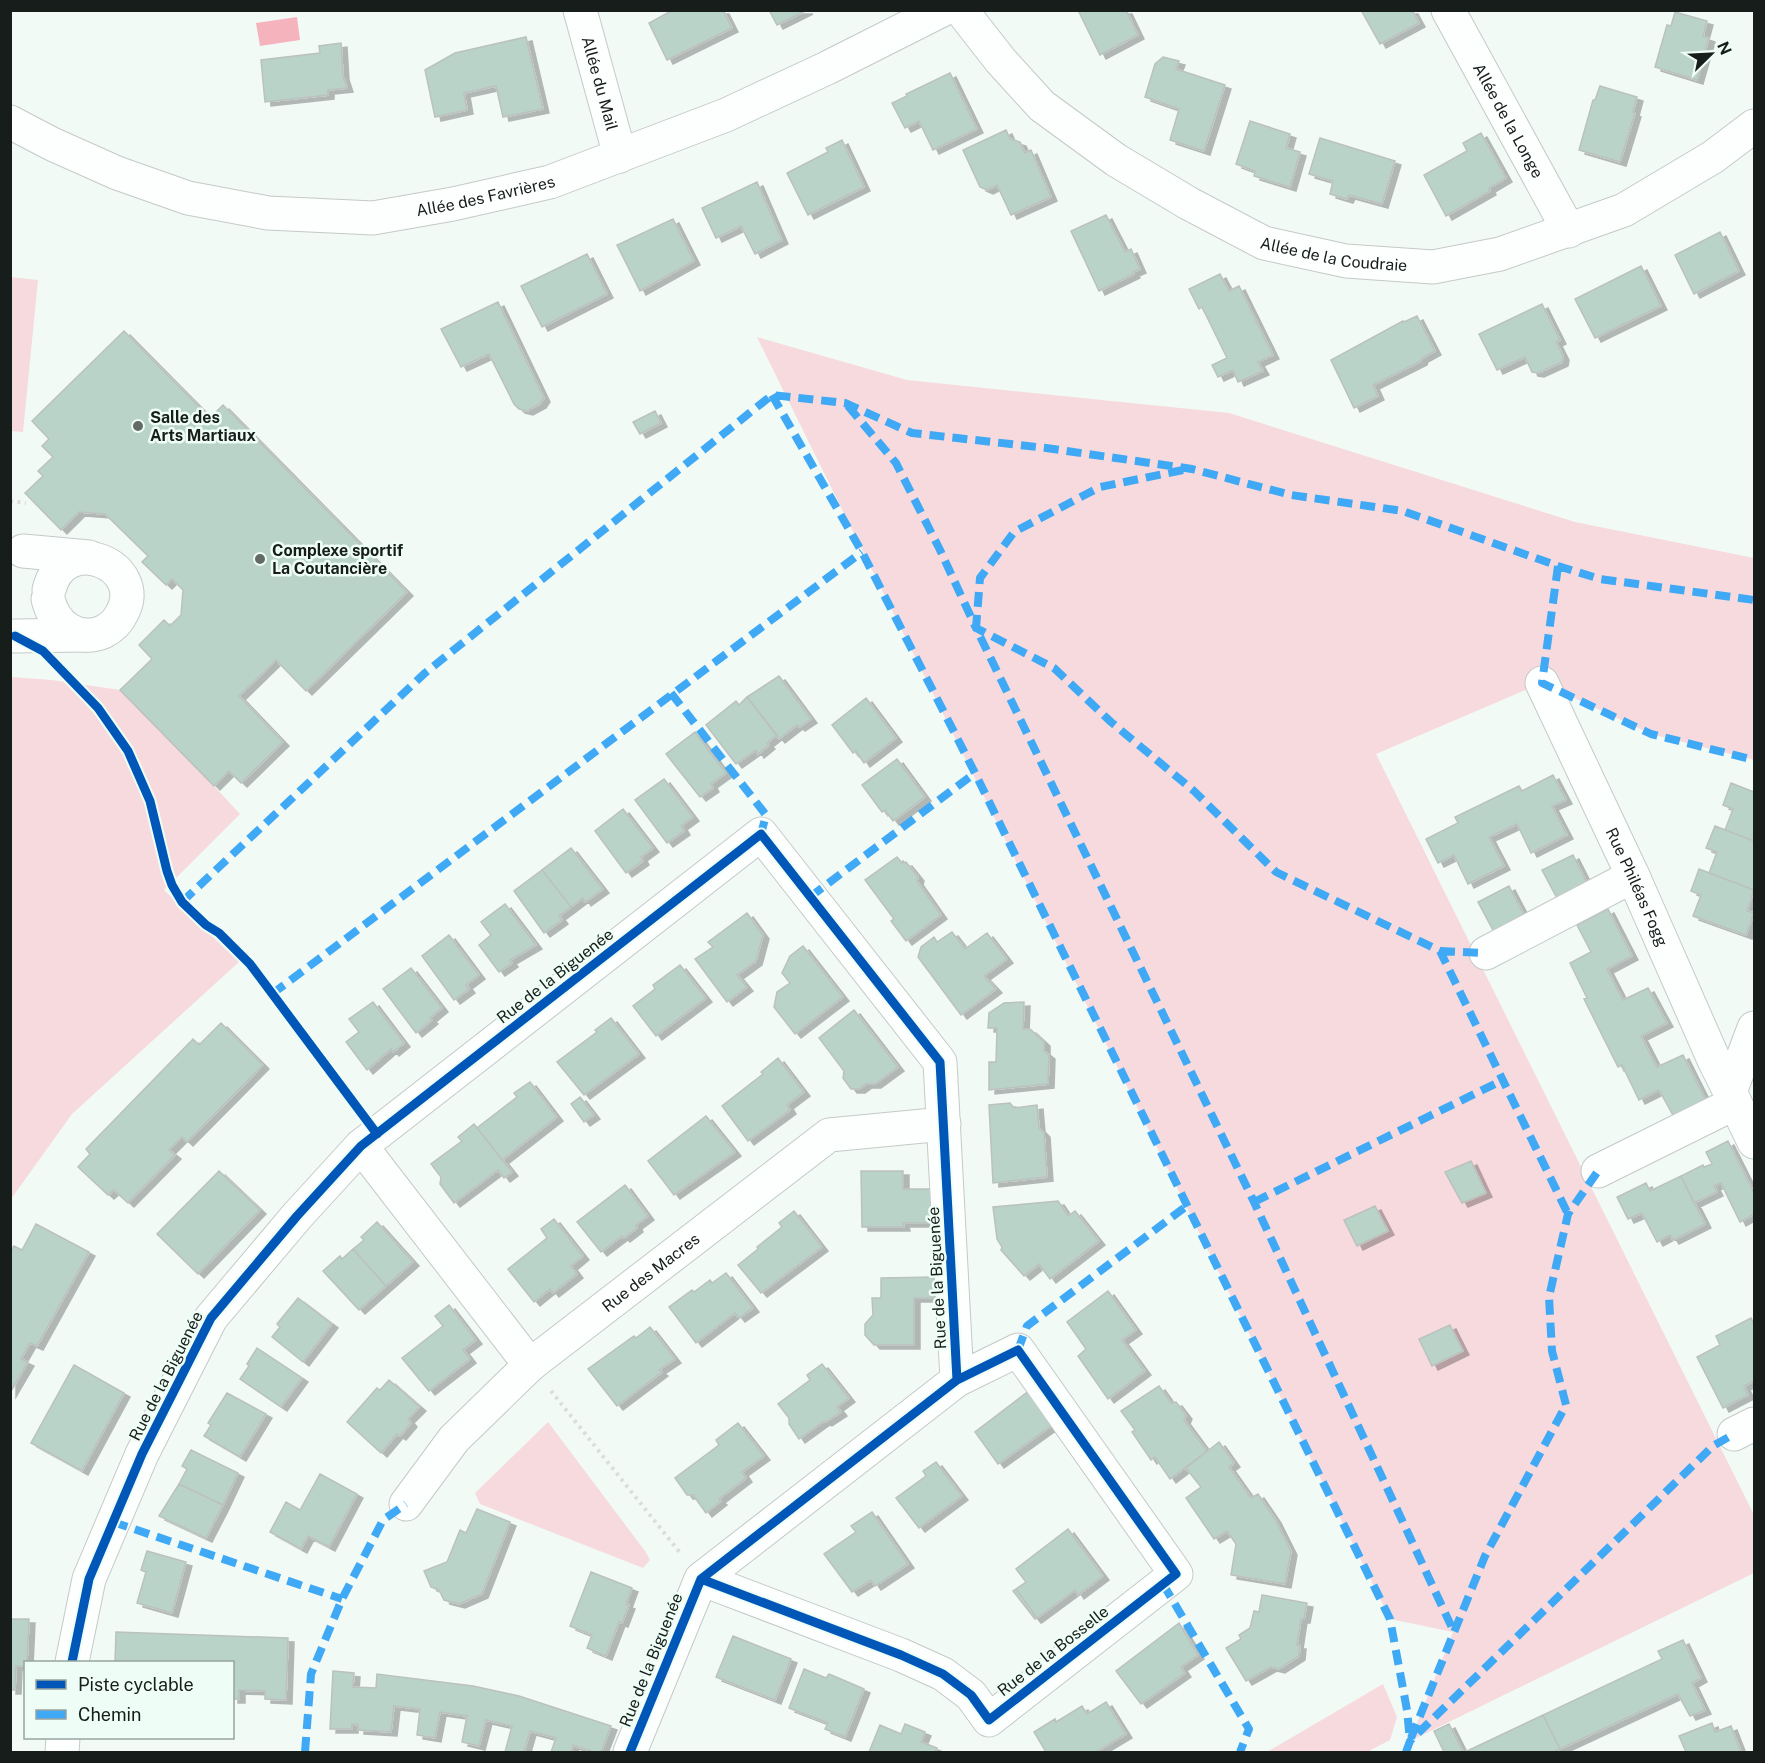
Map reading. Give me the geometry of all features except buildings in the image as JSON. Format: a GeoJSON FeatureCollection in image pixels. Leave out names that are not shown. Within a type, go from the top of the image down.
{"type":"FeatureCollection","features":[{"type":"Feature","properties":{"kind":"street","name":"Allée du Mail"},"geometry":{"type":"LineString","coordinates":[[580,10],[620,156]]}},
{"type":"Feature","properties":{"kind":"street","name":"Allée des Favrières"},"geometry":{"type":"LineString","coordinates":[[10,122],[117,173],[188,198],[268,213],[373,218],[453,204],[550,182],[736,110],[827,69],[942,10]]}},
{"type":"Feature","properties":{"kind":"street","name":"Allée de la Coudraie"},"geometry":{"type":"LineString","coordinates":[[961,10],[1001,61],[1042,106],[1116,160],[1264,243],[1347,261],[1433,267],[1500,254],[1624,210],[1713,157],[1755,126]]}},
{"type":"Feature","properties":{"kind":"street","name":"Allée de la Longe"},"geometry":{"type":"LineString","coordinates":[[1448,10],[1569,231]]}},
{"type":"Feature","properties":{"kind":"street"},"geometry":{"type":"LineString","coordinates":[[15,636],[100,633],[115,624],[124,609],[126,599],[122,579],[109,564],[90,557],[23,551]]}},
{"type":"Feature","properties":{"kind":"street"},"geometry":{"type":"LineString","coordinates":[[90,557],[71,561],[62,566],[51,581],[49,595],[54,616],[67,629],[84,635],[92,635]]}},
{"type":"Feature","properties":{"kind":"street","name":"Rue Philéas Fogg"},"geometry":{"type":"LineString","coordinates":[[1542,683],[1633,876],[1732,1097],[1755,1142]]}},
{"type":"Feature","properties":{"kind":"street","name":"Rue de la Biguenée"},"geometry":{"type":"LineString","coordinates":[[72,1661],[89,1579],[142,1454],[211,1318],[297,1216],[361,1146],[761,834],[940,1062],[957,1380]]}},
{"type":"Feature","properties":{"kind":"street"},"geometry":{"type":"LineString","coordinates":[[1486,953],[1633,876]]}},
{"type":"Feature","properties":{"kind":"street"},"geometry":{"type":"LineString","coordinates":[[1598,1171],[1732,1097],[1755,1028]]}},
{"type":"Feature","properties":{"kind":"street","name":"Rue des Macres"},"geometry":{"type":"LineString","coordinates":[[406,1504],[454,1439],[530,1365],[829,1135],[944,1124]]}},
{"type":"Feature","properties":{"kind":"street"},"geometry":{"type":"LineString","coordinates":[[361,1146],[530,1365]]}},
{"type":"Feature","properties":{"kind":"street","name":"Rue de la Biguenée"},"geometry":{"type":"LineString","coordinates":[[630,1752],[701,1579],[957,1380],[1018,1350]]}},
{"type":"Feature","properties":{"kind":"street","name":"Rue de la Bosselle"},"geometry":{"type":"LineString","coordinates":[[701,1579],[901,1655],[943,1674],[970,1695],[989,1720],[1176,1574],[1018,1350]]}},
{"type":"Feature","properties":{"kind":"path"},"geometry":{"type":"LineString","coordinates":[[10,501],[26,503]]}},
{"type":"Feature","properties":{"kind":"path"},"geometry":{"type":"LineString","coordinates":[[530,1365],[701,1579]]}},
{"type":"Feature","properties":{"kind":"shaded area"},"geometry":{"type":"Polygon","coordinates":[[[297,17],[300,40],[260,46],[256,23],[297,17]]]}},
{"type":"Feature","properties":{"kind":"shaded area"},"geometry":{"type":"Polygon","coordinates":[[[10,277],[38,280],[23,432],[11,431],[10,277]]]}},
{"type":"Feature","properties":{"kind":"shaded area"},"geometry":{"type":"Polygon","coordinates":[[[757,337],[907,380],[1229,413],[1575,522],[1754,558],[1754,760],[1651,734],[1542,683],[1376,754],[1754,1515],[1754,1573],[1410,1741],[1453,1632],[1390,1619],[757,337]]]}},
{"type":"Feature","properties":{"kind":"shaded area"},"geometry":{"type":"Polygon","coordinates":[[[177,634],[272,730],[214,786],[240,814],[164,890],[239,962],[72,1114],[11,1199],[11,677],[52,680],[120,690],[177,634]]]}},
{"type":"Feature","properties":{"kind":"shaded area"},"geometry":{"type":"Polygon","coordinates":[[[548,1422],[645,1551],[650,1560],[643,1568],[480,1504],[475,1493],[548,1422]]]}},
{"type":"Feature","properties":{"kind":"shaded area"},"geometry":{"type":"Polygon","coordinates":[[[1383,1684],[1397,1717],[1390,1740],[1370,1752],[1267,1752],[1383,1684]]]}},
{"type":"Feature","properties":{"kind":"marked path"},"geometry":{"type":"LineString","coordinates":[[772,395],[862,552],[975,773],[1390,1619],[1407,1710],[1410,1741]]}},
{"type":"Feature","properties":{"kind":"marked path"},"geometry":{"type":"LineString","coordinates":[[182,902],[425,673],[772,395],[845,403],[912,433],[1046,448],[1192,469],[1291,495],[1403,511],[1600,579],[1754,600]]}},
{"type":"Feature","properties":{"kind":"marked path"},"geometry":{"type":"LineString","coordinates":[[848,406],[896,463],[976,628],[1054,668],[1111,722],[1194,791],[1276,872],[1440,951],[1568,1214]]}},
{"type":"Feature","properties":{"kind":"marked path"},"geometry":{"type":"LineString","coordinates":[[1183,470],[1100,487],[1014,532],[980,578],[976,628],[1254,1202],[1454,1632]]}},
{"type":"Feature","properties":{"kind":"marked path"},"geometry":{"type":"LineString","coordinates":[[272,994],[862,552]]}},
{"type":"Feature","properties":{"kind":"marked path"},"geometry":{"type":"LineString","coordinates":[[1558,566],[1542,683],[1651,734],[1754,760]]}},
{"type":"Feature","properties":{"kind":"marked path"},"geometry":{"type":"LineString","coordinates":[[671,693],[766,815],[761,834]]}},
{"type":"Feature","properties":{"kind":"marked path"},"geometry":{"type":"LineString","coordinates":[[810,897],[975,773]]}},
{"type":"Feature","properties":{"kind":"marked path"},"geometry":{"type":"LineString","coordinates":[[1440,951],[1486,953]]}},
{"type":"Feature","properties":{"kind":"marked path"},"geometry":{"type":"LineString","coordinates":[[1254,1202],[1503,1080]]}},
{"type":"Feature","properties":{"kind":"marked path"},"geometry":{"type":"LineString","coordinates":[[1411,1738],[1485,1556],[1566,1405],[1552,1351],[1549,1297],[1568,1214],[1598,1171]]}},
{"type":"Feature","properties":{"kind":"marked path"},"geometry":{"type":"LineString","coordinates":[[1018,1350],[1027,1326],[1188,1205]]}},
{"type":"Feature","properties":{"kind":"marked path"},"geometry":{"type":"LineString","coordinates":[[1406,1752],[1410,1741],[1713,1446],[1734,1434]]}},
{"type":"Feature","properties":{"kind":"marked path"},"geometry":{"type":"LineString","coordinates":[[305,1752],[311,1674],[342,1599],[383,1520],[406,1504]]}},
{"type":"Feature","properties":{"kind":"marked path"},"geometry":{"type":"LineString","coordinates":[[113,1522],[342,1599]]}},
{"type":"Feature","properties":{"kind":"marked path"},"geometry":{"type":"LineString","coordinates":[[1163,1584],[1249,1729],[1240,1752]]}},
{"type":"Feature","properties":{"kind":"cycle path"},"geometry":{"type":"LineString","coordinates":[[15,636],[43,651],[98,708],[128,751],[150,801],[167,871],[182,902],[206,925],[219,933],[250,964],[377,1134]]}},
{"type":"Feature","properties":{"kind":"cycle path"},"geometry":{"type":"LineString","coordinates":[[72,1661],[89,1579],[142,1454],[211,1318],[297,1216],[361,1146],[761,834],[940,1062],[957,1380]]}},
{"type":"Feature","properties":{"kind":"cycle path"},"geometry":{"type":"LineString","coordinates":[[630,1752],[701,1579],[957,1380],[1018,1350],[1176,1574],[989,1720],[971,1695],[943,1674],[901,1655],[701,1579]]}},
{"type":"Feature","properties":{"kind":"place","name":"Salle des Arts Martiaux"},"geometry":{"type":"Point","coordinates":[138,426]}},
{"type":"Feature","properties":{"kind":"place","name":"Complexe sportif La Coutancière"},"geometry":{"type":"Point","coordinates":[260,559]}}]}
